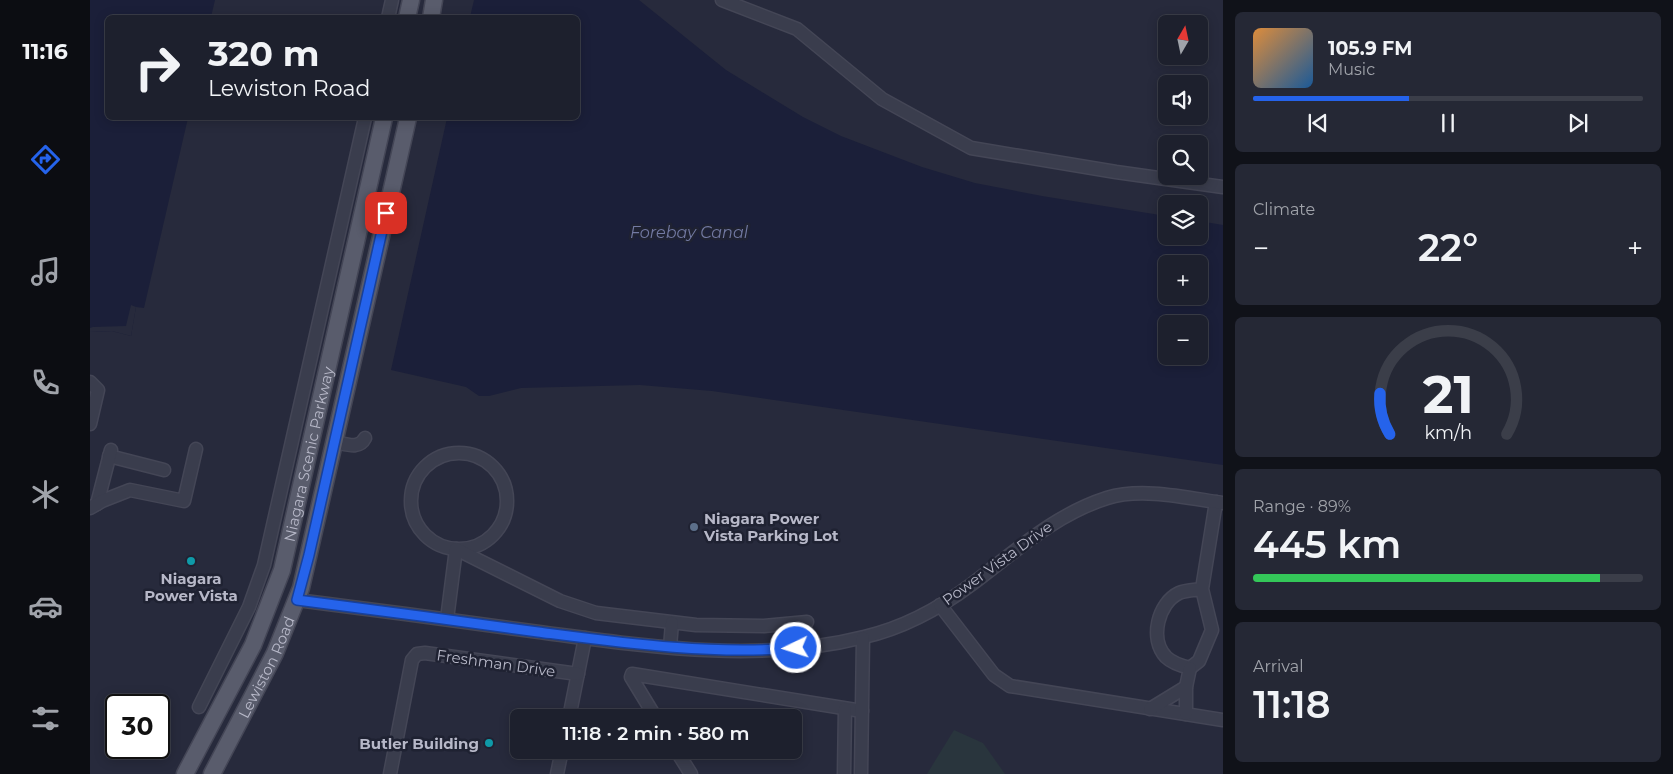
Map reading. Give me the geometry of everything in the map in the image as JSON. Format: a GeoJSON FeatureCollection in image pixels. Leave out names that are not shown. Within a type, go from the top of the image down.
{"type":"FeatureCollection","features":[{"type":"Feature","properties":{"kind":"main road"},"geometry":{"type":"LineString","coordinates":[[408,15],[411,0]]}},
{"type":"Feature","properties":{"kind":"main road"},"geometry":{"type":"LineString","coordinates":[[431,15],[434,0]]}},
{"type":"Feature","properties":{"kind":"main road","name":"Niagara Scenic Parkway"},"geometry":{"type":"LineString","coordinates":[[185,774],[253,645],[282,570],[384,120]]}},
{"type":"Feature","properties":{"kind":"main road","name":"Lewiston Road"},"geometry":{"type":"LineString","coordinates":[[212,774],[271,661],[297,600],[335,442],[408,120]]}},
{"type":"Feature","properties":{"kind":"street"},"geometry":{"type":"LineString","coordinates":[[389,15],[392,0]]}},
{"type":"Feature","properties":{"kind":"street"},"geometry":{"type":"LineString","coordinates":[[722,0],[796,29],[882,98],[971,148],[1116,172],[1223,187]]}},
{"type":"Feature","properties":{"kind":"street"},"geometry":{"type":"LineString","coordinates":[[199,707],[249,607],[264,565],[365,120]]}},
{"type":"Feature","properties":{"kind":"street"},"geometry":{"type":"LineString","coordinates":[[90,382],[98,390],[90,424]]}},
{"type":"Feature","properties":{"kind":"street"},"geometry":{"type":"LineString","coordinates":[[335,442],[355,446],[361,444],[365,438]]}},
{"type":"Feature","properties":{"kind":"street"},"geometry":{"type":"LineString","coordinates":[[94,506],[130,490],[184,501],[196,449]]}},
{"type":"Feature","properties":{"kind":"street"},"geometry":{"type":"LineString","coordinates":[[94,506],[110,453],[164,470]]}},
{"type":"Feature","properties":{"kind":"street"},"geometry":{"type":"LineString","coordinates":[[456,549],[467,549],[482,544],[494,535],[503,522],[507,508],[507,492],[497,472],[480,457],[465,453],[451,453],[438,457],[426,465],[412,487],[410,501],[412,515],[418,528],[427,538],[439,546],[456,549],[579,609],[672,623],[739,626],[807,622]]}},
{"type":"Feature","properties":{"kind":"street","name":"Power Vista Drive"},"geometry":{"type":"LineString","coordinates":[[297,600],[585,638],[670,647],[729,651],[796,648],[863,638],[902,626],[971,585],[1022,543],[1054,522],[1108,498],[1158,493],[1220,502]]}},
{"type":"Feature","properties":{"kind":"street"},"geometry":{"type":"LineString","coordinates":[[1186,714],[1186,686],[1190,668],[1199,661],[1212,630],[1202,589],[1220,502]]}},
{"type":"Feature","properties":{"kind":"street"},"geometry":{"type":"LineString","coordinates":[[447,620],[456,549]]}},
{"type":"Feature","properties":{"kind":"street"},"geometry":{"type":"LineString","coordinates":[[1190,668],[1178,665],[1165,656],[1157,640],[1158,620],[1166,603],[1179,592],[1202,589]]}},
{"type":"Feature","properties":{"kind":"street"},"geometry":{"type":"LineString","coordinates":[[940,605],[994,675],[1010,686],[1223,720]]}},
{"type":"Feature","properties":{"kind":"street"},"geometry":{"type":"LineString","coordinates":[[670,647],[672,623]]}},
{"type":"Feature","properties":{"kind":"street"},"geometry":{"type":"LineString","coordinates":[[793,624],[796,648]]}},
{"type":"Feature","properties":{"kind":"street"},"geometry":{"type":"LineString","coordinates":[[571,709],[585,638]]}},
{"type":"Feature","properties":{"kind":"street"},"geometry":{"type":"LineString","coordinates":[[845,709],[844,769],[861,771],[863,638]]}},
{"type":"Feature","properties":{"kind":"street","name":"Freshman Drive"},"geometry":{"type":"LineString","coordinates":[[390,774],[412,660],[417,654],[425,653],[578,674]]}},
{"type":"Feature","properties":{"kind":"street"},"geometry":{"type":"LineString","coordinates":[[651,709],[631,677],[632,674],[862,711]]}},
{"type":"Feature","properties":{"kind":"street"},"geometry":{"type":"LineString","coordinates":[[1150,709],[1186,686]]}},
{"type":"Feature","properties":{"kind":"street"},"geometry":{"type":"LineString","coordinates":[[557,774],[560,759]]}},
{"type":"Feature","properties":{"kind":"street"},"geometry":{"type":"LineString","coordinates":[[682,759],[691,774]]}},
{"type":"Feature","properties":{"kind":"shaded area"},"geometry":{"type":"Polygon","coordinates":[[[954,730],[983,743],[1005,774],[927,774],[954,730]]]}},
{"type":"Feature","properties":{"kind":"water"},"geometry":{"type":"Polygon","coordinates":[[[90,0],[215,0],[211,15],[105,15],[105,120],[188,120],[144,308],[136,307],[131,336],[112,331],[90,332],[90,0]]]}},
{"type":"Feature","properties":{"kind":"water","name":"Forebay Canal"},"geometry":{"type":"Polygon","coordinates":[[[474,0],[639,0],[726,70],[803,117],[841,136],[922,167],[975,183],[1158,215],[1158,245],[1208,245],[1208,222],[1223,225],[1223,465],[712,391],[640,385],[521,388],[489,396],[479,396],[466,387],[391,370],[447,120],[580,120],[580,15],[470,15],[474,0]]]}},
{"type":"Feature","properties":{"kind":"pier"},"geometry":{"type":"Polygon","coordinates":[[[131,305],[136,307],[131,336],[112,331],[90,332],[90,328],[93,327],[126,326],[131,305]]]}},
{"type":"Feature","properties":{"kind":"place","name":"Niagara Power Vista Parking Lot"},"geometry":{"type":"Point","coordinates":[694,527]}},
{"type":"Feature","properties":{"kind":"place","name":"Niagara Power Vista"},"geometry":{"type":"Point","coordinates":[191,561]}},
{"type":"Feature","properties":{"kind":"place","name":"Butler Building"},"geometry":{"type":"Point","coordinates":[489,743]}},
{"type":"Feature","properties":{"kind":"route"},"geometry":{"type":"LineString","coordinates":[[386,213],[305,574],[297,600],[585,638],[691,649],[729,651],[796,648]]}}]}
